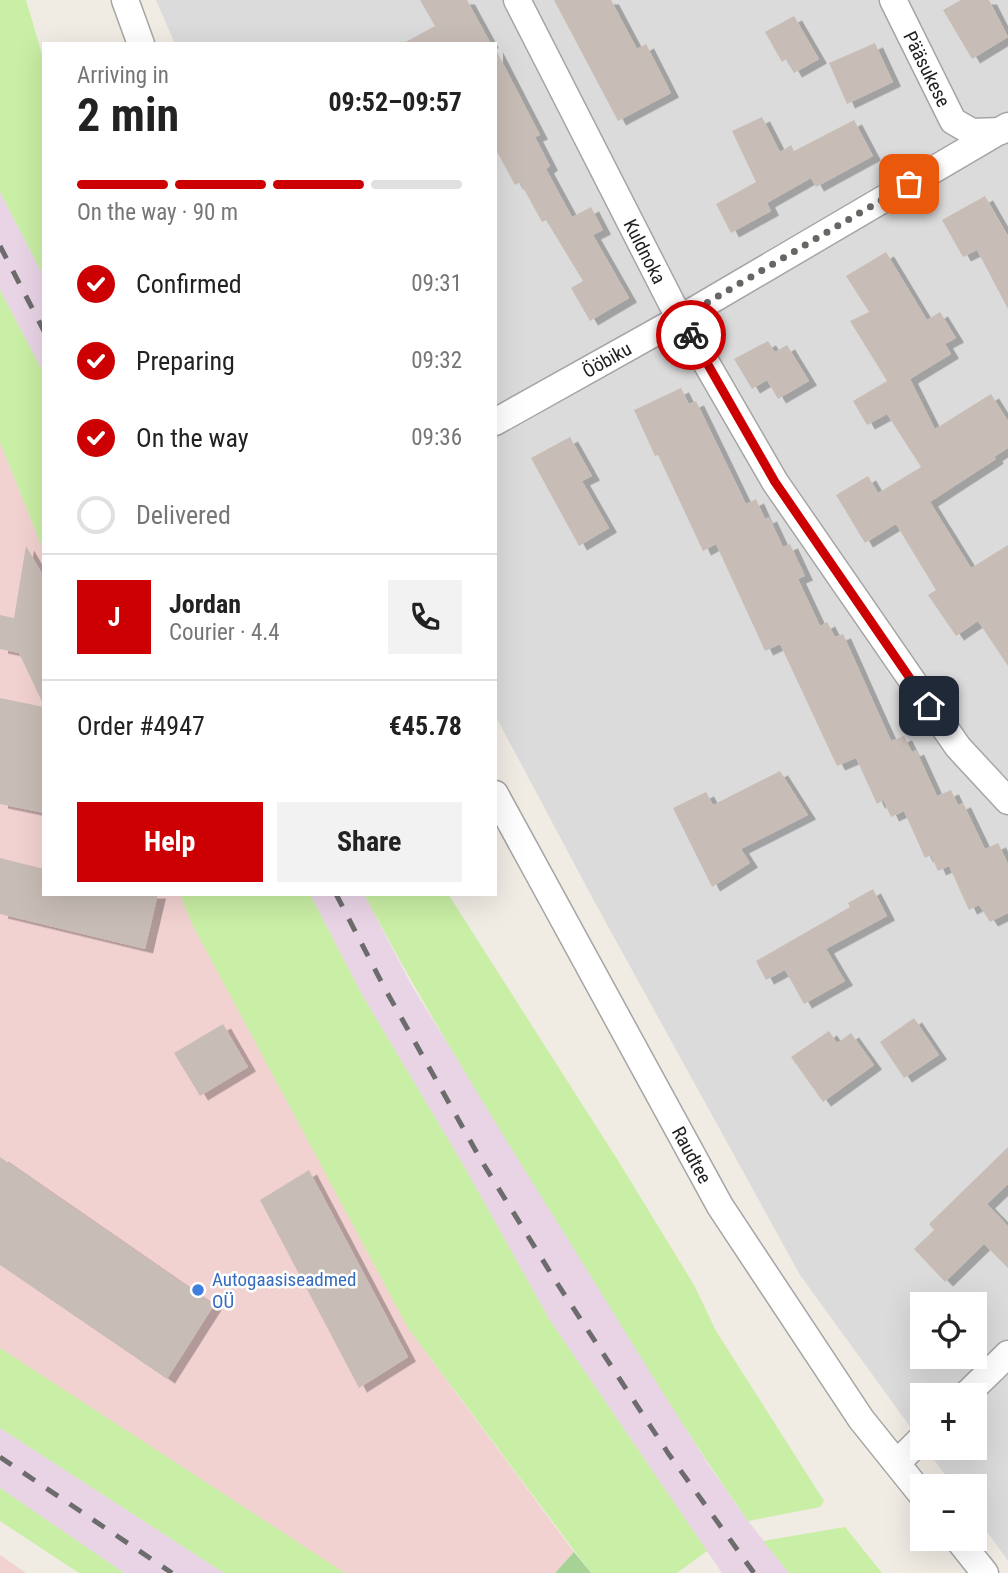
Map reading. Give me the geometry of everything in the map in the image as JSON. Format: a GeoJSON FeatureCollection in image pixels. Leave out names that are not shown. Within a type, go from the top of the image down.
{"type":"FeatureCollection","features":[{"type":"Feature","properties":{"kind":"street"},"geometry":{"type":"LineString","coordinates":[[125,0],[140,42]]}},
{"type":"Feature","properties":{"kind":"street","name":"Kuldnoka"},"geometry":{"type":"LineString","coordinates":[[517,0],[681,318],[775,482],[958,747],[1008,801]]}},
{"type":"Feature","properties":{"kind":"street","name":"Pääsukese"},"geometry":{"type":"LineString","coordinates":[[893,0],[953,121],[972,132],[1005,131]]}},
{"type":"Feature","properties":{"kind":"street","name":"Ööbiku"},"geometry":{"type":"LineString","coordinates":[[497,421],[1005,131]]}},
{"type":"Feature","properties":{"kind":"street","name":"Raudtee"},"geometry":{"type":"LineString","coordinates":[[497,798],[720,1206],[861,1419],[910,1480]]}},
{"type":"Feature","properties":{"kind":"street"},"geometry":{"type":"LineString","coordinates":[[979,1383],[1008,1354]]}},
{"type":"Feature","properties":{"kind":"street"},"geometry":{"type":"LineString","coordinates":[[897,1463],[910,1450]]}},
{"type":"Feature","properties":{"kind":"street"},"geometry":{"type":"LineString","coordinates":[[967,1551],[985,1573]]}},
{"type":"Feature","properties":{"kind":"shaded area"},"geometry":{"type":"Polygon","coordinates":[[[156,0],[1008,0],[1008,1561],[987,1532],[987,1474],[944,1474],[934,1460],[987,1460],[987,1383],[910,1383],[910,1426],[800,1275],[497,719],[497,42],[174,42],[156,0]]]}},
{"type":"Feature","properties":{"kind":"shaded area"},"geometry":{"type":"Polygon","coordinates":[[[0,192],[42,273],[42,370],[0,290],[0,192]]]}},
{"type":"Feature","properties":{"kind":"shaded area"},"geometry":{"type":"Polygon","coordinates":[[[0,442],[42,547],[42,896],[181,896],[191,922],[408,1328],[574,1552],[555,1573],[345,1573],[0,1348],[0,442]]]}},
{"type":"Feature","properties":{"kind":"shaded area"},"geometry":{"type":"Polygon","coordinates":[[[311,896],[365,896],[412,986],[708,1464],[789,1573],[722,1573],[549,1319],[465,1168],[361,993],[311,896]]]}},
{"type":"Feature","properties":{"kind":"shaded area"},"geometry":{"type":"Polygon","coordinates":[[[0,1428],[224,1573],[124,1573],[0,1488],[0,1428]]]}},
{"type":"Feature","properties":{"kind":"shaded area"},"geometry":{"type":"Polygon","coordinates":[[[0,1555],[26,1573],[0,1573],[0,1555]]]}},
{"type":"Feature","properties":{"kind":"green space"},"geometry":{"type":"Polygon","coordinates":[[[0,0],[26,0],[42,54],[42,273],[0,192],[0,0]]]}},
{"type":"Feature","properties":{"kind":"green space"},"geometry":{"type":"Polygon","coordinates":[[[0,290],[42,370],[42,547],[0,442],[0,290]]]}},
{"type":"Feature","properties":{"kind":"green space"},"geometry":{"type":"Polygon","coordinates":[[[181,896],[311,896],[361,993],[465,1168],[549,1319],[707,1551],[677,1573],[591,1573],[408,1328],[191,922],[181,896]]]}},
{"type":"Feature","properties":{"kind":"green space"},"geometry":{"type":"Polygon","coordinates":[[[365,896],[449,896],[694,1285],[716,1331],[824,1501],[820,1507],[748,1521],[659,1386],[492,1117],[365,896]]]}},
{"type":"Feature","properties":{"kind":"green space"},"geometry":{"type":"Polygon","coordinates":[[[0,1348],[345,1573],[224,1573],[0,1428],[0,1348]]]}},
{"type":"Feature","properties":{"kind":"green space"},"geometry":{"type":"Polygon","coordinates":[[[0,1488],[124,1573],[79,1573],[0,1521],[0,1488]]]}},
{"type":"Feature","properties":{"kind":"green space"},"geometry":{"type":"Polygon","coordinates":[[[845,1527],[882,1573],[789,1573],[763,1541],[845,1527]]]}},
{"type":"Feature","properties":{"kind":"green space"},"geometry":{"type":"Polygon","coordinates":[[[574,1552],[591,1573],[555,1573],[574,1552]]]}},
{"type":"Feature","properties":{"kind":"building"},"geometry":{"type":"Polygon","coordinates":[[[420,0],[467,0],[490,42],[406,42],[435,26],[420,0]]]}},
{"type":"Feature","properties":{"kind":"building"},"geometry":{"type":"Polygon","coordinates":[[[554,0],[611,0],[637,49],[646,44],[671,93],[618,121],[554,0]]]}},
{"type":"Feature","properties":{"kind":"building"},"geometry":{"type":"Polygon","coordinates":[[[961,0],[989,0],[1008,37],[972,59],[943,10],[961,0]]]}},
{"type":"Feature","properties":{"kind":"building"},"geometry":{"type":"Polygon","coordinates":[[[794,16],[819,59],[794,73],[786,59],[782,62],[765,32],[794,16]]]}},
{"type":"Feature","properties":{"kind":"building"},"geometry":{"type":"Polygon","coordinates":[[[875,43],[893,82],[847,104],[829,63],[875,43]]]}},
{"type":"Feature","properties":{"kind":"building"},"geometry":{"type":"Polygon","coordinates":[[[497,52],[540,135],[535,137],[550,166],[546,169],[572,217],[591,207],[603,230],[593,235],[629,298],[590,321],[571,288],[583,281],[546,220],[542,222],[520,182],[515,185],[497,152],[497,52]]]}},
{"type":"Feature","properties":{"kind":"building"},"geometry":{"type":"Polygon","coordinates":[[[762,117],[780,152],[791,145],[794,151],[854,120],[873,156],[816,187],[811,178],[767,203],[771,211],[731,233],[716,204],[756,182],[732,131],[762,117]]]}},
{"type":"Feature","properties":{"kind":"building"},"geometry":{"type":"Polygon","coordinates":[[[985,196],[1008,236],[1008,309],[977,250],[963,257],[942,220],[985,196]]]}},
{"type":"Feature","properties":{"kind":"building"},"geometry":{"type":"Polygon","coordinates":[[[886,252],[927,320],[940,312],[956,338],[945,344],[951,354],[910,379],[935,429],[991,394],[1008,421],[1008,448],[994,457],[996,459],[930,502],[971,568],[1008,545],[1008,666],[978,621],[956,636],[928,595],[936,590],[896,524],[865,543],[836,495],[868,476],[878,493],[921,467],[887,414],[867,425],[853,401],[887,381],[850,321],[869,312],[846,276],[886,252]]]}},
{"type":"Feature","properties":{"kind":"building"},"geometry":{"type":"Polygon","coordinates":[[[768,341],[775,352],[787,345],[809,381],[778,399],[767,380],[752,389],[734,359],[768,341]]]}},
{"type":"Feature","properties":{"kind":"building"},"geometry":{"type":"Polygon","coordinates":[[[681,388],[689,404],[696,401],[746,504],[756,499],[765,519],[769,517],[783,547],[790,544],[805,576],[798,579],[820,626],[827,622],[835,637],[843,634],[891,741],[904,736],[912,752],[916,750],[937,796],[951,790],[958,805],[963,803],[985,849],[998,843],[1008,864],[1008,913],[990,922],[979,905],[969,910],[949,866],[938,871],[931,855],[925,858],[904,811],[891,817],[883,800],[877,804],[856,758],[837,766],[780,644],[765,651],[716,544],[703,551],[634,410],[681,388]]]}},
{"type":"Feature","properties":{"kind":"building"},"geometry":{"type":"Polygon","coordinates":[[[570,437],[592,476],[582,481],[609,528],[579,546],[531,458],[570,437]]]}},
{"type":"Feature","properties":{"kind":"building"},"geometry":{"type":"Polygon","coordinates":[[[26,546],[42,574],[42,702],[19,653],[0,649],[0,615],[14,618],[26,546]]]}},
{"type":"Feature","properties":{"kind":"building"},"geometry":{"type":"Polygon","coordinates":[[[0,698],[42,707],[42,813],[0,804],[0,698]]]}},
{"type":"Feature","properties":{"kind":"building"},"geometry":{"type":"Polygon","coordinates":[[[780,771],[808,815],[741,849],[750,863],[712,887],[673,808],[706,792],[713,805],[780,771]]]}},
{"type":"Feature","properties":{"kind":"building"},"geometry":{"type":"Polygon","coordinates":[[[0,858],[42,868],[42,896],[158,896],[145,949],[0,914],[0,858]]]}},
{"type":"Feature","properties":{"kind":"building"},"geometry":{"type":"Polygon","coordinates":[[[873,889],[887,916],[826,949],[845,981],[804,1004],[785,970],[766,980],[756,961],[850,907],[848,903],[873,889]]]}},
{"type":"Feature","properties":{"kind":"building"},"geometry":{"type":"Polygon","coordinates":[[[914,1018],[939,1055],[904,1078],[880,1042],[914,1018]]]}},
{"type":"Feature","properties":{"kind":"building"},"geometry":{"type":"Polygon","coordinates":[[[223,1024],[248,1067],[200,1096],[174,1053],[223,1024]]]}},
{"type":"Feature","properties":{"kind":"building"},"geometry":{"type":"Polygon","coordinates":[[[829,1031],[837,1043],[851,1033],[874,1065],[823,1102],[791,1057],[829,1031]]]}},
{"type":"Feature","properties":{"kind":"building"},"geometry":{"type":"Polygon","coordinates":[[[1008,1147],[1008,1184],[987,1204],[1008,1226],[1008,1268],[984,1244],[945,1282],[914,1249],[934,1230],[929,1224],[1008,1147]]]}},
{"type":"Feature","properties":{"kind":"building"},"geometry":{"type":"Polygon","coordinates":[[[0,1157],[214,1305],[167,1379],[0,1265],[0,1157]]]}},
{"type":"Feature","properties":{"kind":"building"},"geometry":{"type":"Polygon","coordinates":[[[309,1170],[408,1357],[359,1388],[260,1200],[309,1170]]]}},
{"type":"Feature","properties":{"kind":"railway"},"geometry":{"type":"LineString","coordinates":[[0,246],[42,327]]}},
{"type":"Feature","properties":{"kind":"railway"},"geometry":{"type":"LineString","coordinates":[[337,896],[384,987],[481,1160],[555,1280],[668,1453],[754,1573]]}},
{"type":"Feature","properties":{"kind":"railway"},"geometry":{"type":"LineString","coordinates":[[0,1457],[172,1573]]}},
{"type":"Feature","properties":{"kind":"way so far"},"geometry":{"type":"LineString","coordinates":[[691,335],[681,318],[909,184]]}},
{"type":"Feature","properties":{"kind":"place","name":"Autogaasiseadmed OÜ"},"geometry":{"type":"Point","coordinates":[198,1290]}},
{"type":"Feature","properties":{"kind":"route"},"geometry":{"type":"LineString","coordinates":[[691,335],[775,482],[929,706]]}}]}
